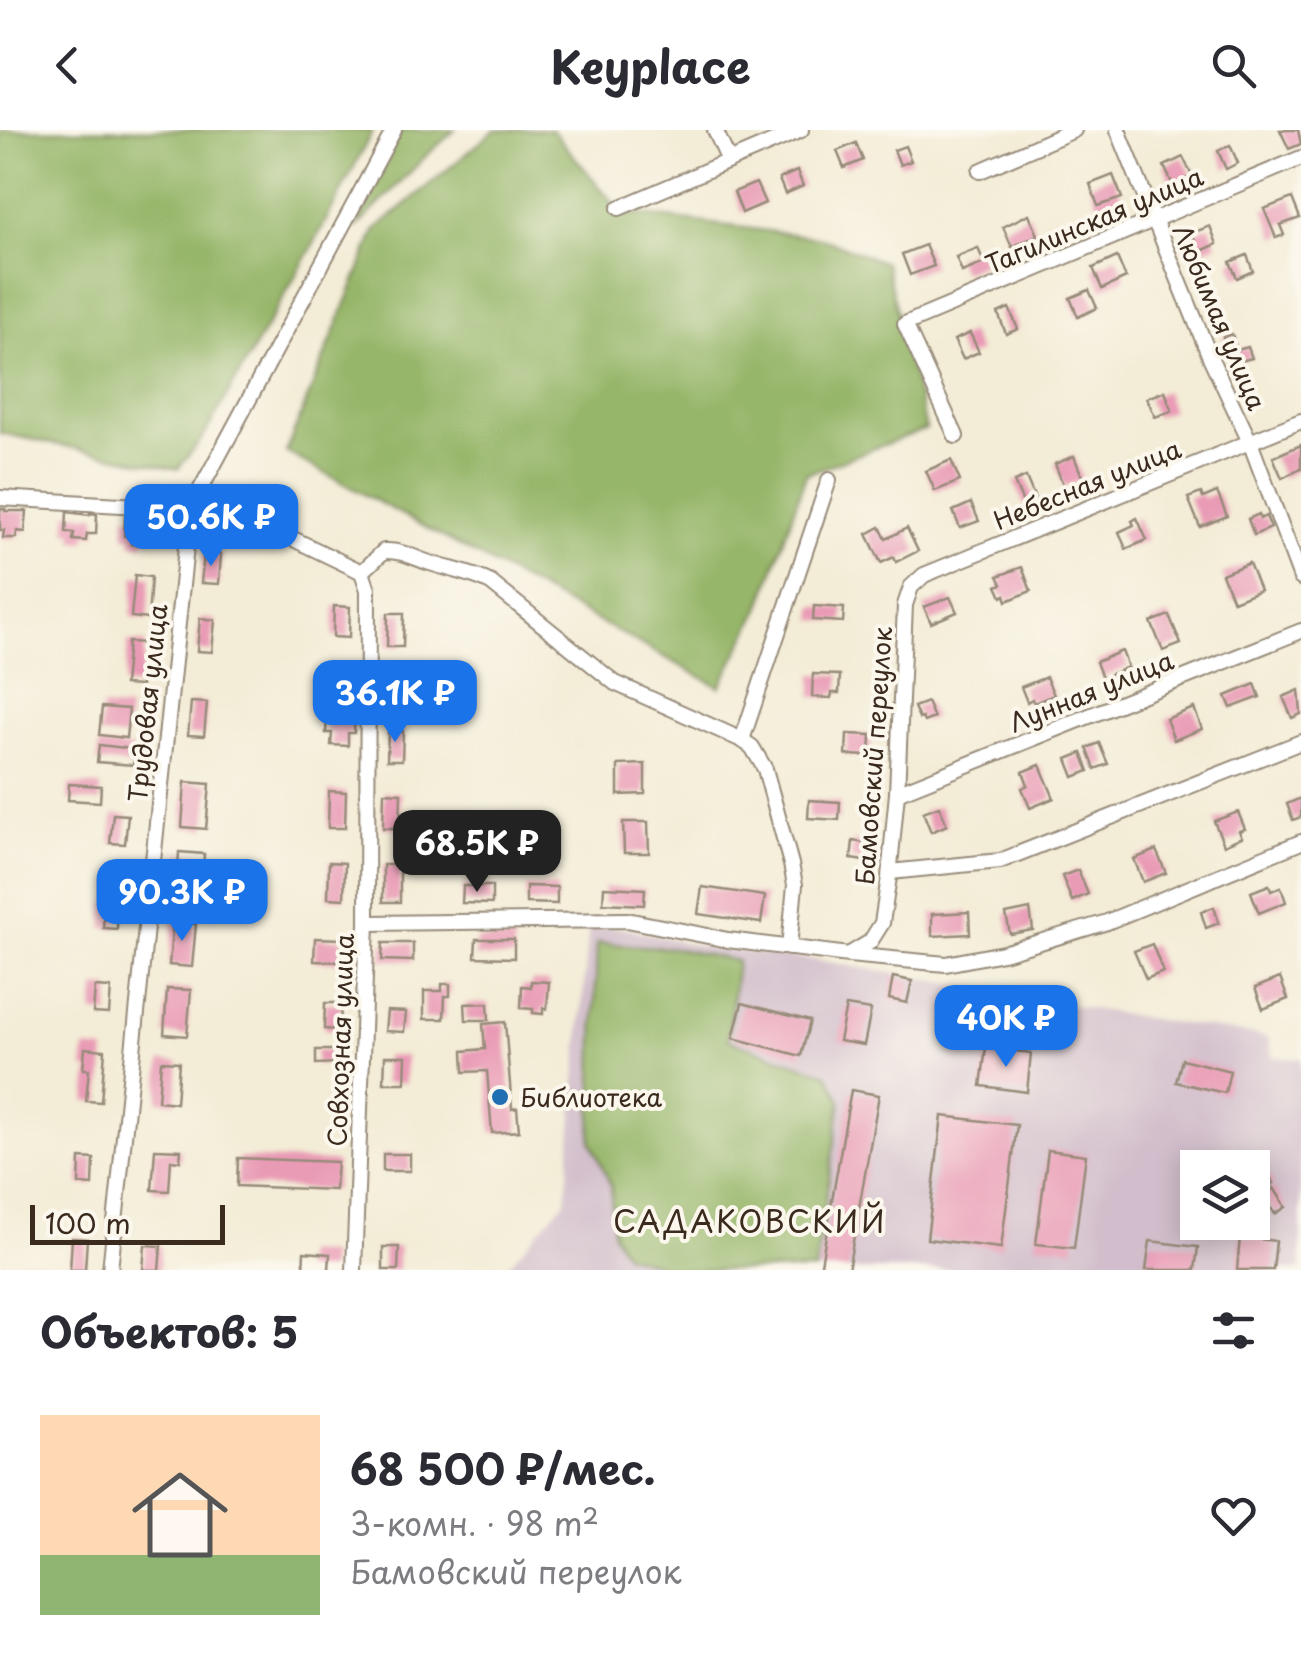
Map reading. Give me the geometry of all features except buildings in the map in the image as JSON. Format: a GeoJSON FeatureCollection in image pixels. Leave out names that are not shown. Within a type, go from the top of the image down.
{"type":"FeatureCollection","features":[{"type":"Feature","properties":{"kind":"street"},"geometry":{"type":"LineString","coordinates":[[190,509],[394,130]]}},
{"type":"Feature","properties":{"kind":"street"},"geometry":{"type":"LineString","coordinates":[[716,130],[729,161]]}},
{"type":"Feature","properties":{"kind":"street"},"geometry":{"type":"LineString","coordinates":[[620,208],[801,130]]}},
{"type":"Feature","properties":{"kind":"street"},"geometry":{"type":"LineString","coordinates":[[980,171],[1074,130]]}},
{"type":"Feature","properties":{"kind":"street","name":"Любимая улица"},"geometry":{"type":"LineString","coordinates":[[1118,130],[1210,357],[1250,442],[1301,578]]}},
{"type":"Feature","properties":{"kind":"street","name":"Тагилинская улица"},"geometry":{"type":"LineString","coordinates":[[956,436],[905,324],[1301,158]]}},
{"type":"Feature","properties":{"kind":"street","name":"Небесная улица"},"geometry":{"type":"LineString","coordinates":[[904,605],[911,587],[924,575],[1301,421]]}},
{"type":"Feature","properties":{"kind":"street"},"geometry":{"type":"LineString","coordinates":[[742,740],[828,480]]}},
{"type":"Feature","properties":{"kind":"street"},"geometry":{"type":"LineString","coordinates":[[0,498],[228,512],[362,572],[384,551],[397,550],[491,582],[615,683],[752,746],[765,769],[795,885],[790,948]]}},
{"type":"Feature","properties":{"kind":"street","name":"Трудовая улица"},"geometry":{"type":"LineString","coordinates":[[110,1270],[190,509]]}},
{"type":"Feature","properties":{"kind":"street","name":"Совхозная улица"},"geometry":{"type":"LineString","coordinates":[[354,1270],[368,923],[368,590],[362,572]]}},
{"type":"Feature","properties":{"kind":"street","name":"Бамовский переулок"},"geometry":{"type":"LineString","coordinates":[[849,955],[870,942],[882,923],[897,792],[904,605]]}},
{"type":"Feature","properties":{"kind":"street","name":"Лунная улица"},"geometry":{"type":"LineString","coordinates":[[897,792],[1301,631]]}},
{"type":"Feature","properties":{"kind":"street"},"geometry":{"type":"LineString","coordinates":[[890,872],[1000,860],[1301,742]]}},
{"type":"Feature","properties":{"kind":"street"},"geometry":{"type":"LineString","coordinates":[[368,923],[626,920],[790,948],[946,964],[1106,922],[1301,842]]}},
{"type":"Feature","properties":{"kind":"shaded area"},"geometry":{"type":"Polygon","coordinates":[[[589,926],[625,928],[698,946],[823,961],[1268,1037],[1273,1057],[1301,1059],[1301,1270],[504,1270],[566,1200],[589,926]]]}},
{"type":"Feature","properties":{"kind":"green space"},"geometry":{"type":"Polygon","coordinates":[[[0,130],[373,130],[310,251],[203,437],[178,469],[0,433],[0,130]]]}},
{"type":"Feature","properties":{"kind":"green space"},"geometry":{"type":"Polygon","coordinates":[[[401,130],[455,130],[356,228],[401,130]]]}},
{"type":"Feature","properties":{"kind":"green space"},"geometry":{"type":"Polygon","coordinates":[[[495,130],[552,130],[621,212],[821,238],[885,263],[926,429],[806,474],[760,609],[720,687],[286,452],[376,229],[495,130]]]}},
{"type":"Feature","properties":{"kind":"green space"},"geometry":{"type":"Polygon","coordinates":[[[597,943],[674,948],[737,961],[728,1040],[828,1074],[841,1101],[815,1270],[676,1270],[625,1254],[613,1234],[611,1186],[591,1141],[597,943]]]}},
{"type":"Feature","properties":{"kind":"place","name":"Библиотека"},"geometry":{"type":"Point","coordinates":[500,1097]}},
{"type":"Feature","properties":{"kind":"district","name":"САДАКОВСКИЙ"},"geometry":{"type":"Point","coordinates":[750,1220]}}]}
